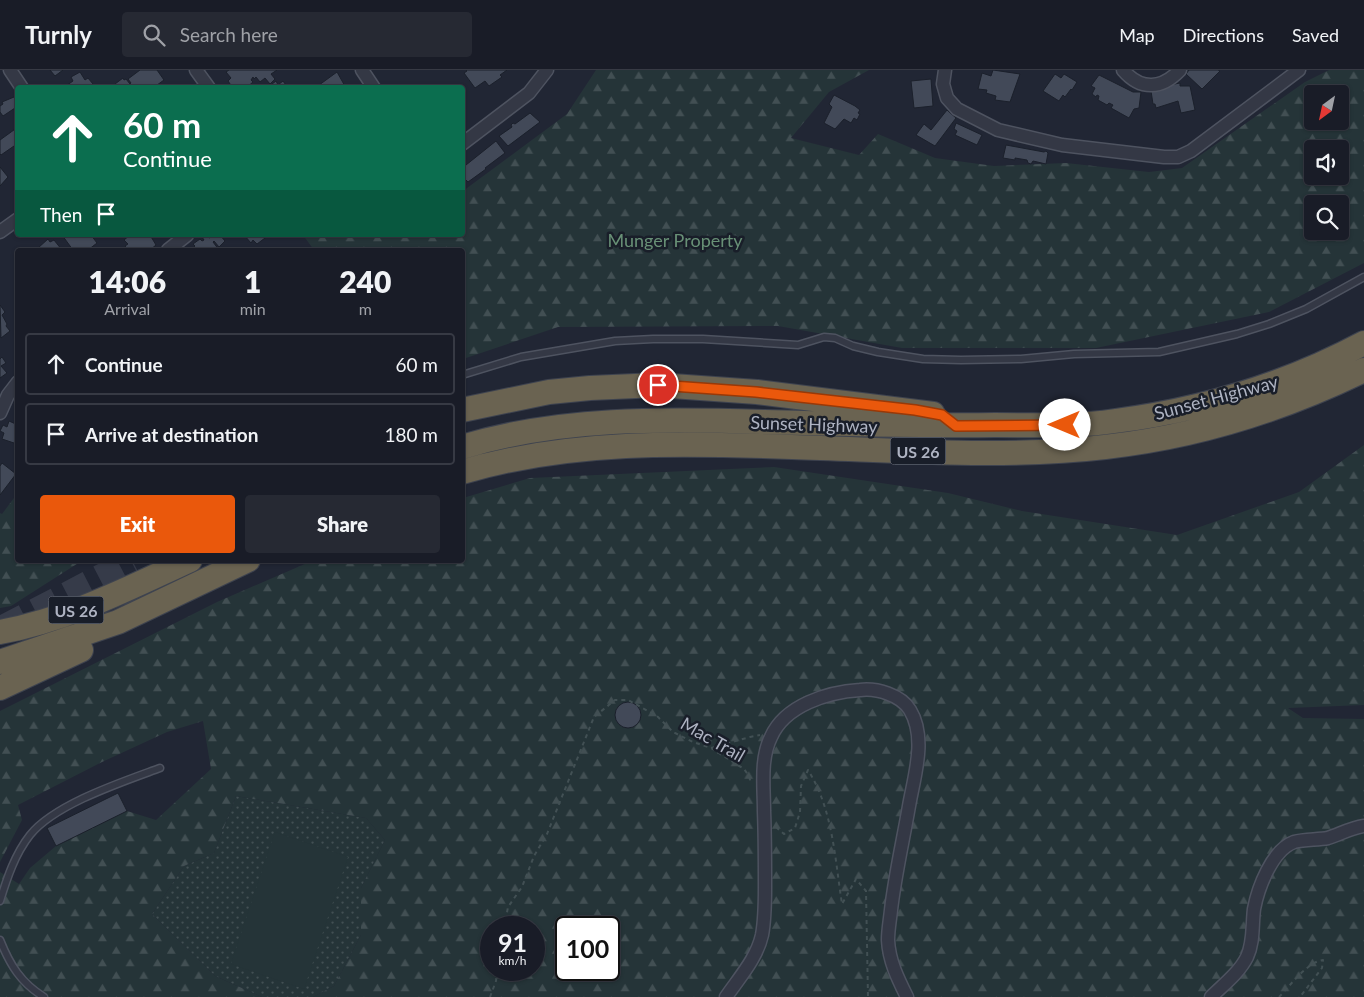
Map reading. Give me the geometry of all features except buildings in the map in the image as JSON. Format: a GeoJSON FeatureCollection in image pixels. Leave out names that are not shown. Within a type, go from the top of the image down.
{"type":"FeatureCollection","features":[{"type":"Feature","properties":{"kind":"highway","name":"Sunset Highway"},"geometry":{"type":"LineString","coordinates":[[465,445],[524,432],[577,425],[632,421],[690,420],[882,426],[1083,425],[1114,422],[1199,406],[1254,390],[1300,372],[1364,343]]}},
{"type":"Feature","properties":{"kind":"highway","name":"Sunset Highway"},"geometry":{"type":"LineString","coordinates":[[465,471],[535,455],[619,446],[740,445],[982,452],[1105,447],[1214,428],[1270,411],[1306,397],[1364,370]]}},
{"type":"Feature","properties":{"kind":"highway"},"geometry":{"type":"LineString","coordinates":[[465,409],[549,392],[658,385],[756,392],[915,410],[942,415],[956,426]]}},
{"type":"Feature","properties":{"kind":"highway","name":"US 26"},"geometry":{"type":"LineString","coordinates":[[0,632],[48,620],[98,602],[183,563]]}},
{"type":"Feature","properties":{"kind":"highway","name":"US 26"},"geometry":{"type":"LineString","coordinates":[[0,662],[118,622],[242,563]]}},
{"type":"Feature","properties":{"kind":"highway"},"geometry":{"type":"LineString","coordinates":[[0,688],[99,641],[118,622]]}},
{"type":"Feature","properties":{"kind":"street"},"geometry":{"type":"LineString","coordinates":[[10,70],[20,85]]}},
{"type":"Feature","properties":{"kind":"street"},"geometry":{"type":"LineString","coordinates":[[196,70],[204,85]]}},
{"type":"Feature","properties":{"kind":"street"},"geometry":{"type":"LineString","coordinates":[[362,70],[372,85]]}},
{"type":"Feature","properties":{"kind":"street"},"geometry":{"type":"LineString","coordinates":[[465,142],[529,93],[547,70]]}},
{"type":"Feature","properties":{"kind":"street"},"geometry":{"type":"LineString","coordinates":[[945,70],[944,84],[947,98],[957,108],[998,130],[1062,145],[1164,157],[1178,157],[1191,151],[1299,70]]}},
{"type":"Feature","properties":{"kind":"street"},"geometry":{"type":"LineString","coordinates":[[1124,70],[1136,81],[1148,85],[1162,83],[1180,70]]}},
{"type":"Feature","properties":{"kind":"street"},"geometry":{"type":"LineString","coordinates":[[0,232],[15,221]]}},
{"type":"Feature","properties":{"kind":"street"},"geometry":{"type":"LineString","coordinates":[[171,248],[184,237]]}},
{"type":"Feature","properties":{"kind":"street"},"geometry":{"type":"LineString","coordinates":[[0,412],[8,394],[15,386]]}},
{"type":"Feature","properties":{"kind":"street"},"geometry":{"type":"LineString","coordinates":[[726,997],[750,962],[762,936],[764,913],[764,764],[771,735],[781,722],[795,710],[831,694],[854,690],[873,690],[894,697],[904,703],[914,717],[918,738],[917,764],[893,894],[888,940],[892,963],[907,997]]}},
{"type":"Feature","properties":{"kind":"street"},"geometry":{"type":"LineString","coordinates":[[1212,997],[1247,958],[1251,947],[1254,913],[1260,883],[1280,853],[1289,844],[1297,841],[1330,837],[1364,826]]}},
{"type":"Feature","properties":{"kind":"lane"},"geometry":{"type":"LineString","coordinates":[[465,373],[521,357],[615,341],[653,339],[703,339],[798,345],[824,338],[835,338],[853,346],[878,352],[932,359],[1021,358],[1074,354],[1159,352],[1237,334],[1269,324],[1306,309],[1364,277]]}},
{"type":"Feature","properties":{"kind":"lane"},"geometry":{"type":"LineString","coordinates":[[0,901],[6,879],[16,858],[30,835],[42,823],[60,810],[115,784],[160,768]]}},
{"type":"Feature","properties":{"kind":"lane"},"geometry":{"type":"LineString","coordinates":[[0,940],[6,956],[18,975],[32,989],[44,997]]}},
{"type":"Feature","properties":{"kind":"path","name":"Mac Trail"},"geometry":{"type":"LineString","coordinates":[[506,916],[508,906],[522,887],[534,856],[547,834],[594,717],[616,700],[628,700],[657,716],[673,732],[711,748],[744,769],[749,776],[753,790]]}},
{"type":"Feature","properties":{"kind":"path"},"geometry":{"type":"LineString","coordinates":[[711,748],[753,736],[771,735]]}},
{"type":"Feature","properties":{"kind":"path"},"geometry":{"type":"LineString","coordinates":[[765,819],[784,834],[795,828],[800,812],[801,786],[808,770],[818,786],[825,810],[842,904],[856,879],[866,891],[868,997]]}},
{"type":"Feature","properties":{"kind":"path"},"geometry":{"type":"LineString","coordinates":[[1279,997],[1308,967],[1316,961],[1323,960],[1322,968],[1300,997]]}},
{"type":"Feature","properties":{"kind":"path"},"geometry":{"type":"LineString","coordinates":[[490,997],[496,981]]}},
{"type":"Feature","properties":{"kind":"green space","name":"Munger Property"},"geometry":{"type":"Polygon","coordinates":[[[596,70],[869,70],[829,92],[791,138],[859,155],[878,134],[935,158],[994,166],[1066,163],[1149,172],[1182,168],[1305,82],[1329,70],[1364,70],[1364,263],[1269,312],[1096,348],[902,348],[778,326],[558,327],[465,358],[465,248],[313,248],[304,237],[465,237],[465,190],[567,114],[596,70]]]}},
{"type":"Feature","properties":{"kind":"green space"},"geometry":{"type":"Polygon","coordinates":[[[1364,445],[1364,705],[1288,708],[1303,718],[1364,719],[1364,997],[313,997],[334,986],[361,935],[361,888],[385,840],[366,818],[236,796],[214,853],[184,866],[152,914],[215,976],[262,997],[0,997],[0,872],[19,884],[30,868],[56,846],[47,828],[118,793],[127,811],[156,820],[211,769],[203,721],[167,732],[102,762],[18,805],[22,820],[0,862],[0,711],[217,602],[307,563],[465,563],[465,497],[530,478],[774,467],[948,493],[1022,511],[1177,535],[1299,492],[1364,445]]]}},
{"type":"Feature","properties":{"kind":"green space"},"geometry":{"type":"Polygon","coordinates":[[[15,497],[15,563],[78,563],[11,606],[0,608],[0,513],[2,514],[15,497]]]}},
{"type":"Feature","properties":{"kind":"green space"},"geometry":{"type":"Polygon","coordinates":[[[236,796],[366,818],[385,840],[361,888],[361,935],[334,986],[313,997],[262,997],[215,976],[152,914],[184,866],[214,853],[236,796]]]}},
{"type":"Feature","properties":{"kind":"green space"},"geometry":{"type":"Polygon","coordinates":[[[275,832],[348,857],[304,989],[231,964],[275,832]]]}},
{"type":"Feature","properties":{"kind":"tunnel"},"geometry":{"type":"LineString","coordinates":[[3,627],[126,563]]}},
{"type":"Feature","properties":{"kind":"route"},"geometry":{"type":"LineString","coordinates":[[658,385],[756,392],[915,410],[942,415],[956,426],[1065,425]]}}]}
